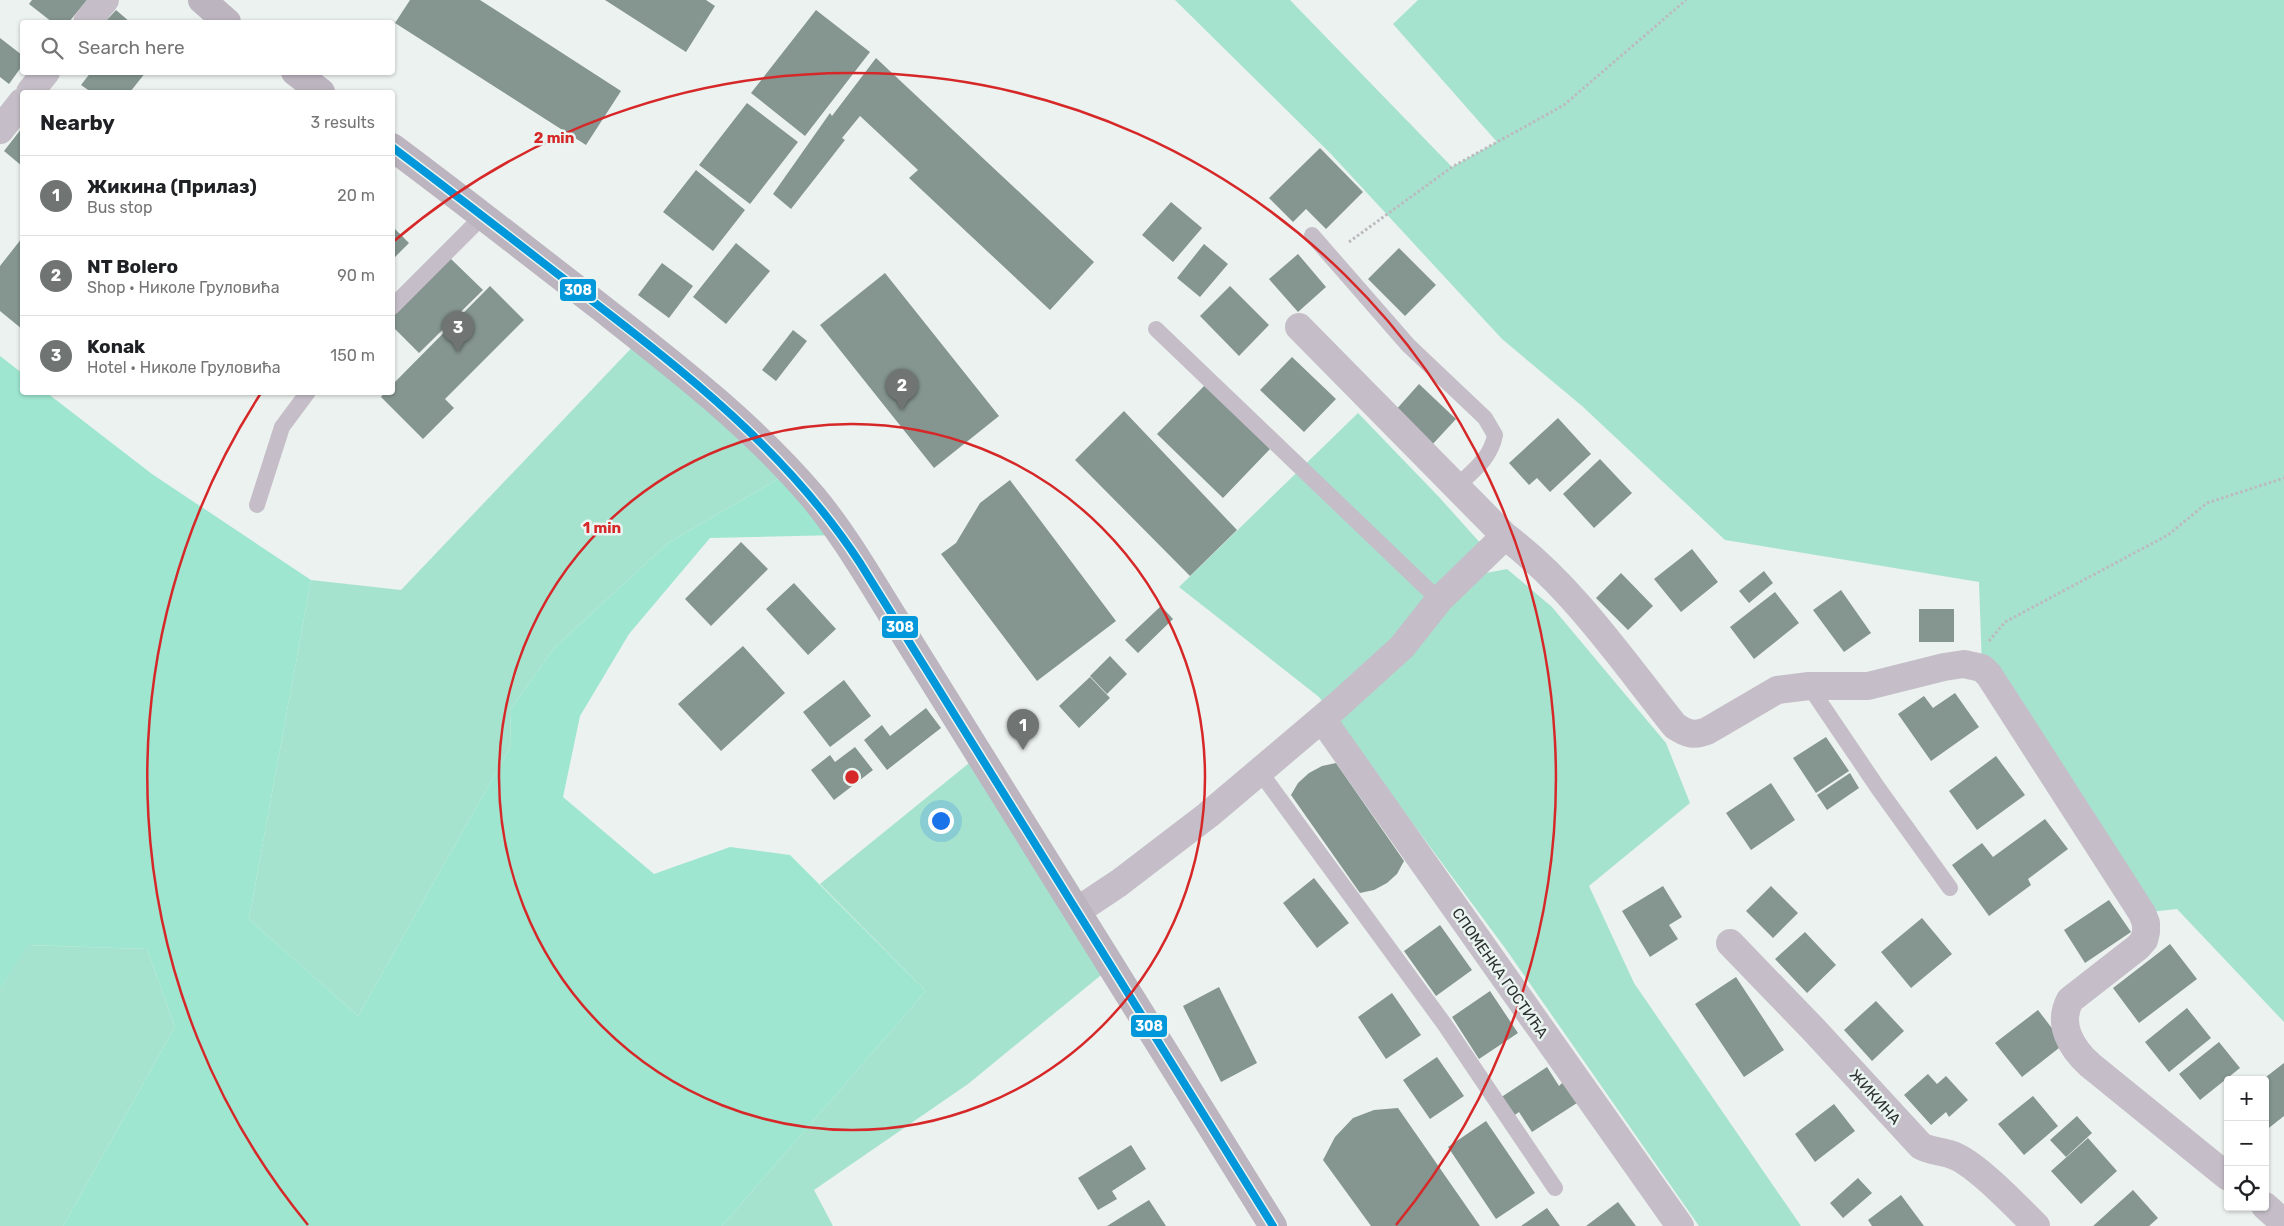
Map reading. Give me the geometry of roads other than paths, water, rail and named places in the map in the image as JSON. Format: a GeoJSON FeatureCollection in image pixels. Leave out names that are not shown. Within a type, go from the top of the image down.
{"type":"FeatureCollection","features":[{"type":"Feature","properties":{"kind":"street"},"geometry":{"type":"LineString","coordinates":[[89,20],[105,0]]}},
{"type":"Feature","properties":{"kind":"street"},"geometry":{"type":"LineString","coordinates":[[202,0],[225,20]]}},
{"type":"Feature","properties":{"kind":"street"},"geometry":{"type":"LineString","coordinates":[[32,90],[44,75]]}},
{"type":"Feature","properties":{"kind":"street"},"geometry":{"type":"LineString","coordinates":[[299,75],[318,90]]}},
{"type":"Feature","properties":{"kind":"street"},"geometry":{"type":"LineString","coordinates":[[0,130],[20,105]]}},
{"type":"Feature","properties":{"kind":"street"},"geometry":{"type":"LineString","coordinates":[[395,149],[483,216],[728,410],[814,498],[846,543],[1078,911],[1273,1226]]}},
{"type":"Feature","properties":{"kind":"street"},"geometry":{"type":"LineString","coordinates":[[1299,327],[1505,536],[1533,557],[1565,588],[1682,731],[1694,735],[1707,731],[1770,693],[1809,686],[1868,686],[1944,667],[1964,664],[1982,668],[1989,674],[2120,876],[2146,923],[2144,940],[2138,947],[2070,1000],[2065,1009],[2065,1023],[2069,1040],[2076,1051],[2090,1065],[2224,1174]]}},
{"type":"Feature","properties":{"kind":"street"},"geometry":{"type":"LineString","coordinates":[[1078,911],[1119,883],[1260,772],[1322,719],[1402,647],[1439,600],[1505,536]]}},
{"type":"Feature","properties":{"kind":"street","name":"СПОМЕНКА ГОСТИЋА"},"geometry":{"type":"LineString","coordinates":[[1322,719],[1680,1226]]}},
{"type":"Feature","properties":{"kind":"street","name":"ЖИКИНА"},"geometry":{"type":"LineString","coordinates":[[1730,943],[1814,1030],[1920,1146],[1959,1158],[2036,1226]]}},
{"type":"Feature","properties":{"kind":"street"},"geometry":{"type":"LineString","coordinates":[[2269,1210],[2284,1223]]}},
{"type":"Feature","properties":{"kind":"lane"},"geometry":{"type":"LineString","coordinates":[[395,304],[483,216]]}},
{"type":"Feature","properties":{"kind":"lane"},"geometry":{"type":"LineString","coordinates":[[1312,235],[1408,345],[1485,418],[1495,435],[1493,448],[1480,464],[1456,487]]}},
{"type":"Feature","properties":{"kind":"lane"},"geometry":{"type":"LineString","coordinates":[[1156,330],[1439,600]]}},
{"type":"Feature","properties":{"kind":"lane"},"geometry":{"type":"LineString","coordinates":[[257,505],[282,427],[306,395]]}},
{"type":"Feature","properties":{"kind":"lane"},"geometry":{"type":"LineString","coordinates":[[1809,686],[1878,788],[1950,888]]}},
{"type":"Feature","properties":{"kind":"lane"},"geometry":{"type":"LineString","coordinates":[[1260,772],[1445,1025],[1555,1188]]}},
{"type":"Feature","properties":{"kind":"place","name":"Konak"},"geometry":{"type":"Point","coordinates":[458,352]}},
{"type":"Feature","properties":{"kind":"place","name":"NT Bolero"},"geometry":{"type":"Point","coordinates":[902,410]}},
{"type":"Feature","properties":{"kind":"place","name":"Жикина (Прилаз)"},"geometry":{"type":"Point","coordinates":[1023,750]}}]}
